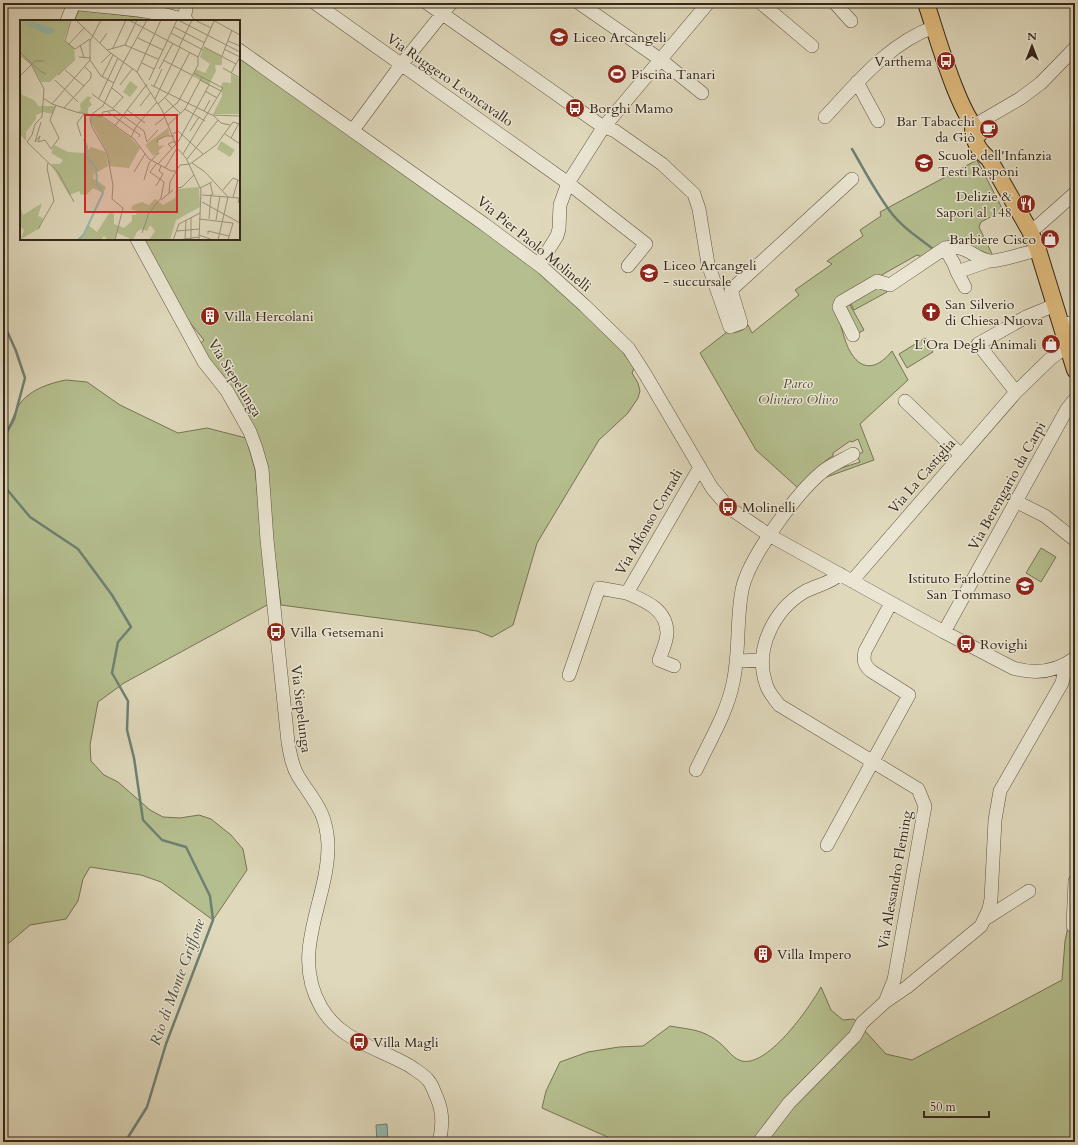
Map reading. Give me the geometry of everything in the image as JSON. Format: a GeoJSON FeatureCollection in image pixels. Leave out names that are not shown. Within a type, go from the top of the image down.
{"type":"FeatureCollection","features":[{"type":"Feature","properties":{"kind":"main road"},"geometry":{"type":"LineString","coordinates":[[926,3],[955,85],[973,126],[973,138],[981,152],[989,159],[1030,231],[1038,250],[1055,305],[1068,323],[1067,346],[1075,370]]}},
{"type":"Feature","properties":{"kind":"street"},"geometry":{"type":"LineString","coordinates":[[67,20],[73,3],[170,15],[183,20]]}},
{"type":"Feature","properties":{"kind":"street"},"geometry":{"type":"LineString","coordinates":[[186,20],[187,3]]}},
{"type":"Feature","properties":{"kind":"street","name":"Via Ruggero Leoncavallo"},"geometry":{"type":"LineString","coordinates":[[315,3],[568,183],[646,244],[628,266]]}},
{"type":"Feature","properties":{"kind":"street"},"geometry":{"type":"LineString","coordinates":[[427,3],[605,127],[615,131],[662,164],[694,194],[699,209],[708,264],[730,327],[740,323],[731,290],[852,178]]}},
{"type":"Feature","properties":{"kind":"street"},"geometry":{"type":"LineString","coordinates":[[353,130],[401,65],[451,3]]}},
{"type":"Feature","properties":{"kind":"street"},"geometry":{"type":"LineString","coordinates":[[579,3],[661,60],[702,93]]}},
{"type":"Feature","properties":{"kind":"street"},"geometry":{"type":"LineString","coordinates":[[539,265],[557,236],[559,229],[560,205],[568,183],[605,127],[708,3]]}},
{"type":"Feature","properties":{"kind":"street"},"geometry":{"type":"LineString","coordinates":[[761,3],[812,46]]}},
{"type":"Feature","properties":{"kind":"street"},"geometry":{"type":"LineString","coordinates":[[835,3],[851,21]]}},
{"type":"Feature","properties":{"kind":"street"},"geometry":{"type":"LineString","coordinates":[[825,117],[858,82],[893,49],[916,33],[934,27]]}},
{"type":"Feature","properties":{"kind":"street"},"geometry":{"type":"LineString","coordinates":[[973,126],[1021,98],[1041,83],[1075,48]]}},
{"type":"Feature","properties":{"kind":"street","name":"Via Pier Paolo Molinelli"},"geometry":{"type":"LineString","coordinates":[[240,51],[353,130],[539,265],[585,306],[629,349],[712,488],[728,507],[768,535],[944,632],[1013,668],[1025,672],[1051,671],[1070,662]]}},
{"type":"Feature","properties":{"kind":"street"},"geometry":{"type":"LineString","coordinates":[[858,82],[878,121]]}},
{"type":"Feature","properties":{"kind":"street"},"geometry":{"type":"LineString","coordinates":[[1030,231],[1039,225],[1075,193]]}},
{"type":"Feature","properties":{"kind":"street","name":"Via Siepelunga"},"geometry":{"type":"LineString","coordinates":[[138,240],[204,362],[227,391],[250,432],[262,469],[267,540],[288,742],[292,762],[298,776],[313,795],[322,813],[326,826],[328,845],[325,880],[312,926],[308,952],[308,969],[313,988],[326,1013],[347,1035],[399,1060],[428,1079],[440,1104],[442,1122],[439,1142]]}},
{"type":"Feature","properties":{"kind":"street"},"geometry":{"type":"LineString","coordinates":[[853,334],[839,307],[841,302],[876,281],[890,285],[945,248],[951,247],[965,249],[989,261]]}},
{"type":"Feature","properties":{"kind":"street"},"geometry":{"type":"LineString","coordinates":[[945,248],[965,287]]}},
{"type":"Feature","properties":{"kind":"street"},"geometry":{"type":"LineString","coordinates":[[957,272],[989,261],[1038,250]]}},
{"type":"Feature","properties":{"kind":"street"},"geometry":{"type":"LineString","coordinates":[[1016,392],[978,344],[1026,317],[1055,305]]}},
{"type":"Feature","properties":{"kind":"street","name":"Via La Castiglia"},"geometry":{"type":"LineString","coordinates":[[852,581],[1016,392],[1050,359],[1067,346]]}},
{"type":"Feature","properties":{"kind":"street","name":"Via Berengario da Carpi"},"geometry":{"type":"LineString","coordinates":[[944,632],[1067,410],[1075,399]]}},
{"type":"Feature","properties":{"kind":"street"},"geometry":{"type":"LineString","coordinates":[[905,401],[961,455]]}},
{"type":"Feature","properties":{"kind":"street"},"geometry":{"type":"LineString","coordinates":[[696,770],[728,702],[738,661],[740,601],[742,587],[748,573],[768,535],[800,496],[826,470],[853,454]]}},
{"type":"Feature","properties":{"kind":"street","name":"Via Alfonso Corradi"},"geometry":{"type":"LineString","coordinates":[[569,674],[599,588],[626,593],[700,467]]}},
{"type":"Feature","properties":{"kind":"street"},"geometry":{"type":"LineString","coordinates":[[1017,502],[1045,516],[1075,540]]}},
{"type":"Feature","properties":{"kind":"street","name":"Via Alessandro Fleming"},"geometry":{"type":"LineString","coordinates":[[759,1142],[789,1103],[855,1036],[862,1022],[885,1002],[894,980],[925,806],[918,789],[778,705],[766,685],[762,660],[765,641],[782,609],[805,591],[834,580],[840,574]]}},
{"type":"Feature","properties":{"kind":"street"},"geometry":{"type":"LineString","coordinates":[[626,593],[652,605],[664,618],[667,633],[659,660],[674,666]]}},
{"type":"Feature","properties":{"kind":"street"},"geometry":{"type":"LineString","coordinates":[[827,845],[909,695],[871,671],[865,666],[863,658],[865,651],[891,603]]}},
{"type":"Feature","properties":{"kind":"street"},"geometry":{"type":"LineString","coordinates":[[738,661],[762,660]]}},
{"type":"Feature","properties":{"kind":"street"},"geometry":{"type":"LineString","coordinates":[[885,1002],[907,987],[981,926],[985,919],[990,899],[995,820],[1000,791],[1062,683],[1070,662]]}},
{"type":"Feature","properties":{"kind":"street"},"geometry":{"type":"LineString","coordinates":[[1073,926],[1075,881]]}},
{"type":"Feature","properties":{"kind":"street"},"geometry":{"type":"LineString","coordinates":[[985,919],[1028,890]]}},
{"type":"Feature","properties":{"kind":"green space"},"geometry":{"type":"Polygon","coordinates":[[[79,10],[164,20],[74,20],[79,10]]]}},
{"type":"Feature","properties":{"kind":"green space"},"geometry":{"type":"Polygon","coordinates":[[[240,58],[532,262],[622,351],[634,368],[632,373],[638,383],[640,391],[638,398],[628,413],[599,440],[537,543],[513,625],[492,637],[477,631],[281,605],[271,527],[266,465],[199,345],[204,340],[187,319],[142,240],[240,240],[240,58]]]}},
{"type":"Feature","properties":{"kind":"green space","name":"Parco Oliviero Olivo"},"geometry":{"type":"Polygon","coordinates":[[[977,160],[1003,210],[981,222],[979,227],[994,258],[976,252],[922,257],[917,255],[834,302],[848,349],[856,360],[861,364],[872,366],[882,361],[892,351],[908,380],[860,424],[874,460],[821,479],[826,473],[860,462],[857,455],[863,452],[858,439],[852,442],[850,441],[833,453],[833,456],[820,466],[798,488],[756,450],[700,353],[727,332],[739,332],[748,325],[752,333],[799,295],[795,290],[832,264],[827,261],[863,236],[860,230],[881,216],[880,212],[977,160]]]}},
{"type":"Feature","properties":{"kind":"green space"},"geometry":{"type":"Polygon","coordinates":[[[878,283],[887,292],[854,310],[849,300],[878,283]]]}},
{"type":"Feature","properties":{"kind":"green space"},"geometry":{"type":"Polygon","coordinates":[[[849,303],[864,330],[857,334],[842,307],[849,303]]]}},
{"type":"Feature","properties":{"kind":"green space"},"geometry":{"type":"Polygon","coordinates":[[[925,338],[933,352],[907,368],[899,354],[925,338]]]}},
{"type":"Feature","properties":{"kind":"green space"},"geometry":{"type":"Polygon","coordinates":[[[66,380],[87,382],[120,405],[178,433],[207,428],[246,438],[255,469],[269,604],[124,683],[98,702],[90,745],[91,761],[104,775],[118,782],[150,810],[163,817],[180,818],[199,815],[211,819],[231,835],[243,849],[247,870],[213,920],[161,882],[141,875],[90,867],[83,879],[78,901],[66,919],[30,925],[3,948],[3,439],[19,405],[25,397],[42,387],[66,380]]]}},
{"type":"Feature","properties":{"kind":"green space"},"geometry":{"type":"Polygon","coordinates":[[[1041,548],[1056,557],[1041,582],[1026,573],[1041,548]]]}},
{"type":"Feature","properties":{"kind":"green space"},"geometry":{"type":"Polygon","coordinates":[[[1075,894],[1075,1142],[611,1142],[612,1139],[542,1108],[546,1091],[560,1062],[588,1052],[619,1047],[643,1046],[670,1026],[709,1035],[721,1044],[736,1059],[750,1061],[761,1056],[786,1036],[807,1009],[821,987],[831,1010],[843,1020],[854,1019],[886,1054],[912,1060],[1062,980],[1065,941],[1075,894]]]}},
{"type":"Feature","properties":{"kind":"water"},"geometry":{"type":"Polygon","coordinates":[[[387,1124],[388,1142],[377,1142],[376,1125],[387,1124]]]}},
{"type":"Feature","properties":{"kind":"waterway"},"geometry":{"type":"LineString","coordinates":[[852,149],[876,191],[897,220],[933,249]]}},
{"type":"Feature","properties":{"kind":"waterway","name":"Rio di Monte Griffone"},"geometry":{"type":"LineString","coordinates":[[3,322],[16,351],[25,378],[14,419],[5,436],[5,487],[30,517],[78,549],[112,595],[131,627],[118,642],[112,673],[128,701],[127,730],[134,758],[143,820],[162,840],[186,847],[210,896],[213,920],[166,1044],[147,1107],[125,1142]]}},
{"type":"Feature","properties":{"kind":"place","name":"Liceo Arcangeli"},"geometry":{"type":"Point","coordinates":[559,37]}},
{"type":"Feature","properties":{"kind":"place","name":"Varthema"},"geometry":{"type":"Point","coordinates":[946,61]}},
{"type":"Feature","properties":{"kind":"place","name":"Piscina Tanari"},"geometry":{"type":"Point","coordinates":[617,74]}},
{"type":"Feature","properties":{"kind":"place","name":"Borghi Mamo"},"geometry":{"type":"Point","coordinates":[575,108]}},
{"type":"Feature","properties":{"kind":"place","name":"Bar Tabacchi da Giò"},"geometry":{"type":"Point","coordinates":[989,129]}},
{"type":"Feature","properties":{"kind":"place","name":"Scuole dell'Infanzia Testi Rasponi"},"geometry":{"type":"Point","coordinates":[924,163]}},
{"type":"Feature","properties":{"kind":"place","name":"Delizie & Sapori al 148"},"geometry":{"type":"Point","coordinates":[1026,204]}},
{"type":"Feature","properties":{"kind":"place","name":"Barbiere Cisco"},"geometry":{"type":"Point","coordinates":[1050,239]}},
{"type":"Feature","properties":{"kind":"place","name":"Liceo Arcangeli - succursale"},"geometry":{"type":"Point","coordinates":[649,273]}},
{"type":"Feature","properties":{"kind":"place","name":"San Silverio di Chiesa Nuova"},"geometry":{"type":"Point","coordinates":[931,312]}},
{"type":"Feature","properties":{"kind":"place","name":"Villa Hercolani"},"geometry":{"type":"Point","coordinates":[210,316]}},
{"type":"Feature","properties":{"kind":"place","name":"L'Ora Degli Animali"},"geometry":{"type":"Point","coordinates":[1051,344]}},
{"type":"Feature","properties":{"kind":"place","name":"Molinelli"},"geometry":{"type":"Point","coordinates":[728,507]}},
{"type":"Feature","properties":{"kind":"place","name":"Istituto Farlottine San Tommaso"},"geometry":{"type":"Point","coordinates":[1025,586]}},
{"type":"Feature","properties":{"kind":"place","name":"Villa Getsemani"},"geometry":{"type":"Point","coordinates":[276,632]}},
{"type":"Feature","properties":{"kind":"place","name":"Rovighi"},"geometry":{"type":"Point","coordinates":[966,644]}},
{"type":"Feature","properties":{"kind":"place","name":"Villa Impero"},"geometry":{"type":"Point","coordinates":[763,954]}},
{"type":"Feature","properties":{"kind":"place","name":"Villa Magli"},"geometry":{"type":"Point","coordinates":[359,1042]}}]}
